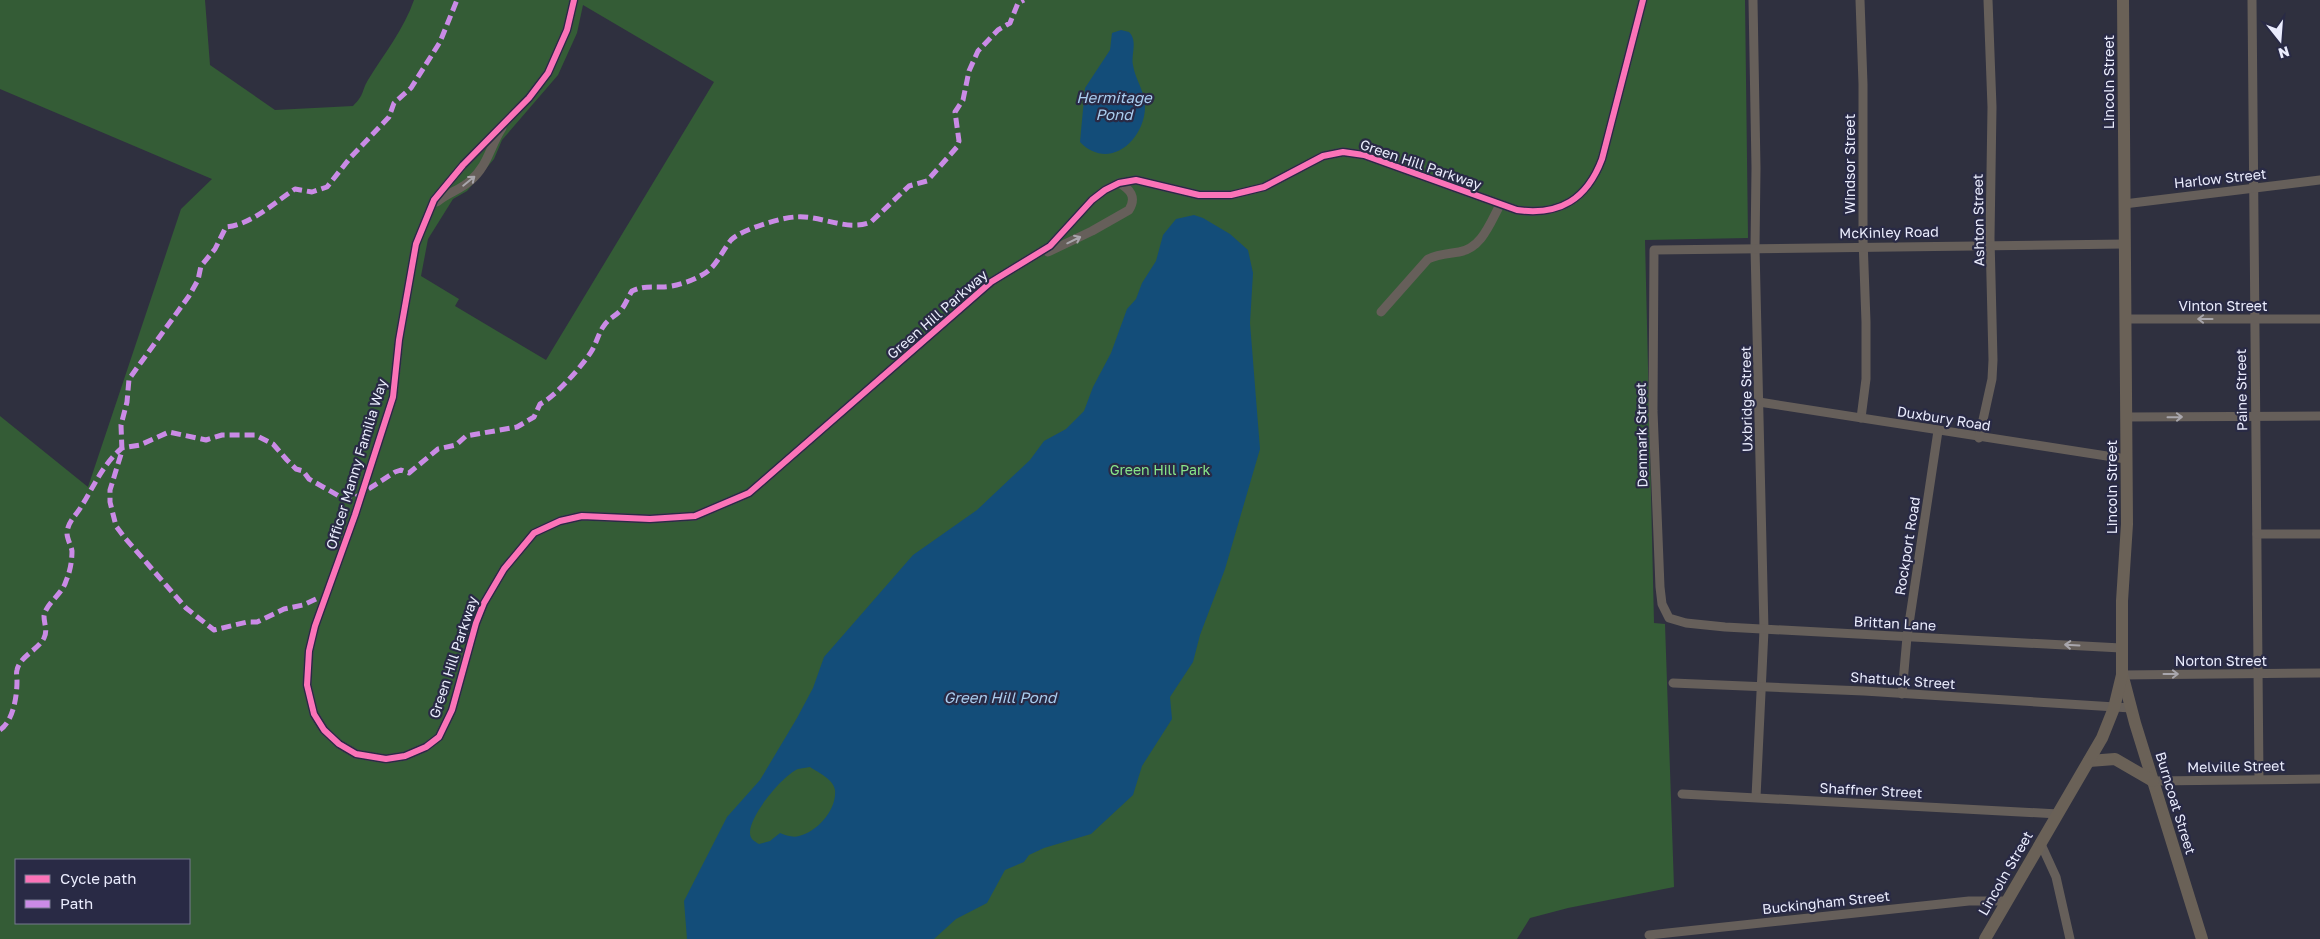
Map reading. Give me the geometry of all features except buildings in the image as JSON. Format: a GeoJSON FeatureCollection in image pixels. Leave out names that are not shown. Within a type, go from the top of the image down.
{"type":"FeatureCollection","features":[{"type":"Feature","properties":{"kind":"main road","name":"Lincoln Street"},"geometry":{"type":"LineString","coordinates":[[1985,939],[2040,842],[2089,762],[2109,723],[2122,675],[2121,648],[2127,524],[2123,0]]}},
{"type":"Feature","properties":{"kind":"main road","name":"Burncoat Street"},"geometry":{"type":"LineString","coordinates":[[2122,675],[2202,939]]}},
{"type":"Feature","properties":{"kind":"main road"},"geometry":{"type":"LineString","coordinates":[[2089,762],[2106,758],[2115,759],[2153,780]]}},
{"type":"Feature","properties":{"kind":"street","name":"Officer Manny Familia Way"},"geometry":{"type":"LineString","coordinates":[[386,759],[356,754],[339,744],[324,730],[314,714],[307,685],[308,662],[314,626],[355,515],[393,397],[412,262],[419,234],[429,209],[453,176],[529,98],[554,64],[567,30],[574,0]]}},
{"type":"Feature","properties":{"kind":"street","name":"Green Hill Parkway"},"geometry":{"type":"LineString","coordinates":[[386,759],[405,756],[420,750],[436,740],[443,732],[454,704],[476,623],[484,603],[507,564],[534,533],[560,521],[582,516],[650,519],[695,516],[749,493],[991,282],[1029,260],[1057,240],[1092,200],[1119,183],[1136,180],[1199,195],[1231,195],[1264,188],[1319,157],[1346,152],[1364,155],[1500,205],[1530,212],[1552,209],[1573,200],[1595,178],[1602,159],[1642,0]]}},
{"type":"Feature","properties":{"kind":"street","name":"Uxbridge Street"},"geometry":{"type":"LineString","coordinates":[[1753,0],[1756,168],[1755,248],[1764,630],[1756,797]]}},
{"type":"Feature","properties":{"kind":"street","name":"Windsor Street"},"geometry":{"type":"LineString","coordinates":[[1860,0],[1863,84],[1866,380],[1861,418]]}},
{"type":"Feature","properties":{"kind":"street","name":"Ashton Street"},"geometry":{"type":"LineString","coordinates":[[1979,438],[1992,379],[1992,274],[1990,244],[1992,107],[1988,0]]}},
{"type":"Feature","properties":{"kind":"street","name":"Paine Street"},"geometry":{"type":"LineString","coordinates":[[2252,0],[2259,780]]}},
{"type":"Feature","properties":{"kind":"street","name":"Officer Manny Familia Way"},"geometry":{"type":"LineString","coordinates":[[429,209],[447,194],[465,185],[480,171],[488,160],[498,133],[511,116]]}},
{"type":"Feature","properties":{"kind":"street","name":"Harlow Street"},"geometry":{"type":"LineString","coordinates":[[2124,204],[2320,180]]}},
{"type":"Feature","properties":{"kind":"street"},"geometry":{"type":"LineString","coordinates":[[1029,260],[1092,231],[1129,210],[1132,205],[1132,194],[1119,183]]}},
{"type":"Feature","properties":{"kind":"street"},"geometry":{"type":"LineString","coordinates":[[1381,312],[1428,259],[1437,255],[1461,252],[1474,247],[1481,239],[1500,205]]}},
{"type":"Feature","properties":{"kind":"street","name":"McKinley Road"},"geometry":{"type":"LineString","coordinates":[[1654,250],[1990,244],[2124,244]]}},
{"type":"Feature","properties":{"kind":"street","name":"Denmark Street"},"geometry":{"type":"LineString","coordinates":[[1654,250],[1655,475],[1662,601],[1669,618]]}},
{"type":"Feature","properties":{"kind":"street","name":"Vinton Street"},"geometry":{"type":"LineString","coordinates":[[2125,319],[2320,318]]}},
{"type":"Feature","properties":{"kind":"street","name":"Duxbury Road"},"geometry":{"type":"LineString","coordinates":[[1759,402],[1979,438],[2126,459]]}},
{"type":"Feature","properties":{"kind":"street"},"geometry":{"type":"LineString","coordinates":[[2126,417],[2320,416]]}},
{"type":"Feature","properties":{"kind":"street","name":"Rockport Road"},"geometry":{"type":"LineString","coordinates":[[1902,694],[1907,637],[1938,431]]}},
{"type":"Feature","properties":{"kind":"street"},"geometry":{"type":"LineString","coordinates":[[2257,534],[2320,534]]}},
{"type":"Feature","properties":{"kind":"street","name":"Brittan Lane"},"geometry":{"type":"LineString","coordinates":[[1669,618],[1689,624],[1764,630],[2121,648]]}},
{"type":"Feature","properties":{"kind":"street","name":"Norton Street"},"geometry":{"type":"LineString","coordinates":[[2122,675],[2320,673]]}},
{"type":"Feature","properties":{"kind":"street","name":"Shattuck Street"},"geometry":{"type":"LineString","coordinates":[[1673,683],[1761,686],[2131,708]]}},
{"type":"Feature","properties":{"kind":"street","name":"Melville Street"},"geometry":{"type":"LineString","coordinates":[[2153,780],[2320,778]]}},
{"type":"Feature","properties":{"kind":"street","name":"Shaffner Street"},"geometry":{"type":"LineString","coordinates":[[1682,794],[2058,814]]}},
{"type":"Feature","properties":{"kind":"street"},"geometry":{"type":"LineString","coordinates":[[2040,842],[2056,877],[2070,939]]}},
{"type":"Feature","properties":{"kind":"street","name":"Buckingham Street"},"geometry":{"type":"LineString","coordinates":[[1649,935],[1969,901],[2007,901]]}},
{"type":"Feature","properties":{"kind":"green space","name":"Green Hill Park"},"geometry":{"type":"Polygon","coordinates":[[[0,0],[205,0],[210,65],[275,110],[353,106],[399,31],[414,0],[1745,0],[1748,238],[1645,240],[1654,623],[1665,624],[1674,887],[1568,908],[1530,918],[1517,939],[0,939],[0,416],[88,487],[181,209],[212,179],[0,89],[0,0]],[[583,5],[577,33],[558,75],[502,140],[494,159],[467,191],[453,199],[428,239],[421,276],[459,299],[455,306],[546,360],[714,82],[583,5]]]}},
{"type":"Feature","properties":{"kind":"water","name":"Hermitage Pond"},"geometry":{"type":"Polygon","coordinates":[[[1121,30],[1129,32],[1133,39],[1133,65],[1144,97],[1145,109],[1143,121],[1131,142],[1122,149],[1102,154],[1091,150],[1080,142],[1085,88],[1110,50],[1112,33],[1121,30]]]}},
{"type":"Feature","properties":{"kind":"water","name":"Green Hill Pond"},"geometry":{"type":"Polygon","coordinates":[[[1194,215],[1203,218],[1230,234],[1248,250],[1253,273],[1250,323],[1260,449],[1225,569],[1200,635],[1193,662],[1170,697],[1172,719],[1142,766],[1133,795],[1091,834],[1044,848],[1029,855],[1024,862],[1005,870],[987,903],[956,919],[934,939],[687,939],[684,901],[727,817],[760,780],[797,718],[813,688],[824,657],[913,555],[977,510],[1030,460],[1044,441],[1066,429],[1084,411],[1093,387],[1111,353],[1127,309],[1136,299],[1142,283],[1156,261],[1163,235],[1176,219],[1194,215]],[[810,767],[798,769],[792,773],[768,797],[751,826],[750,835],[754,841],[759,844],[770,841],[780,833],[797,837],[812,830],[824,819],[833,805],[835,798],[834,786],[829,779],[810,767]]]}},
{"type":"Feature","properties":{"kind":"marked path"},"geometry":{"type":"LineString","coordinates":[[316,599],[303,605],[284,609],[257,622],[247,622],[214,630],[186,608],[125,538],[116,526],[110,502],[110,490],[122,451],[121,425],[127,402],[129,379],[189,296],[198,280],[201,266],[215,249],[226,227],[254,218],[295,189],[312,192],[327,187],[350,158],[389,117],[394,103],[411,88],[440,42],[457,0]]}},
{"type":"Feature","properties":{"kind":"marked path"},"geometry":{"type":"LineString","coordinates":[[0,730],[11,715],[15,701],[19,665],[44,638],[46,632],[45,611],[61,591],[69,574],[72,551],[67,535],[69,525],[104,468],[122,448],[140,445],[169,432],[206,440],[222,435],[255,435],[273,444],[296,469],[303,471],[309,479],[346,500],[353,499],[395,472],[401,470],[409,473],[438,449],[456,445],[466,436],[517,427],[534,417],[540,404],[553,395],[575,373],[591,352],[603,327],[622,309],[632,291],[650,287],[672,286],[698,277],[711,268],[736,236],[752,228],[772,222],[796,217],[815,218],[853,225],[871,222],[909,186],[927,181],[957,147],[959,141],[955,112],[963,100],[969,71],[978,51],[998,30],[1010,23],[1018,3],[1024,0]]}},
{"type":"Feature","properties":{"kind":"cycle path"},"geometry":{"type":"LineString","coordinates":[[574,0],[567,30],[548,73],[529,98],[463,165],[434,200],[416,244],[399,340],[393,397],[355,515],[315,626],[309,651],[307,685],[314,714],[324,730],[339,744],[356,754],[386,759],[405,756],[426,747],[439,737],[452,710],[476,623],[484,603],[504,569],[534,533],[560,521],[582,516],[650,519],[695,516],[749,493],[991,282],[1050,246],[1092,200],[1105,190],[1119,183],[1136,180],[1199,195],[1231,195],[1264,187],[1323,156],[1343,152],[1364,155],[1517,210],[1546,210],[1570,202],[1588,185],[1602,159],[1643,0]]}}]}
